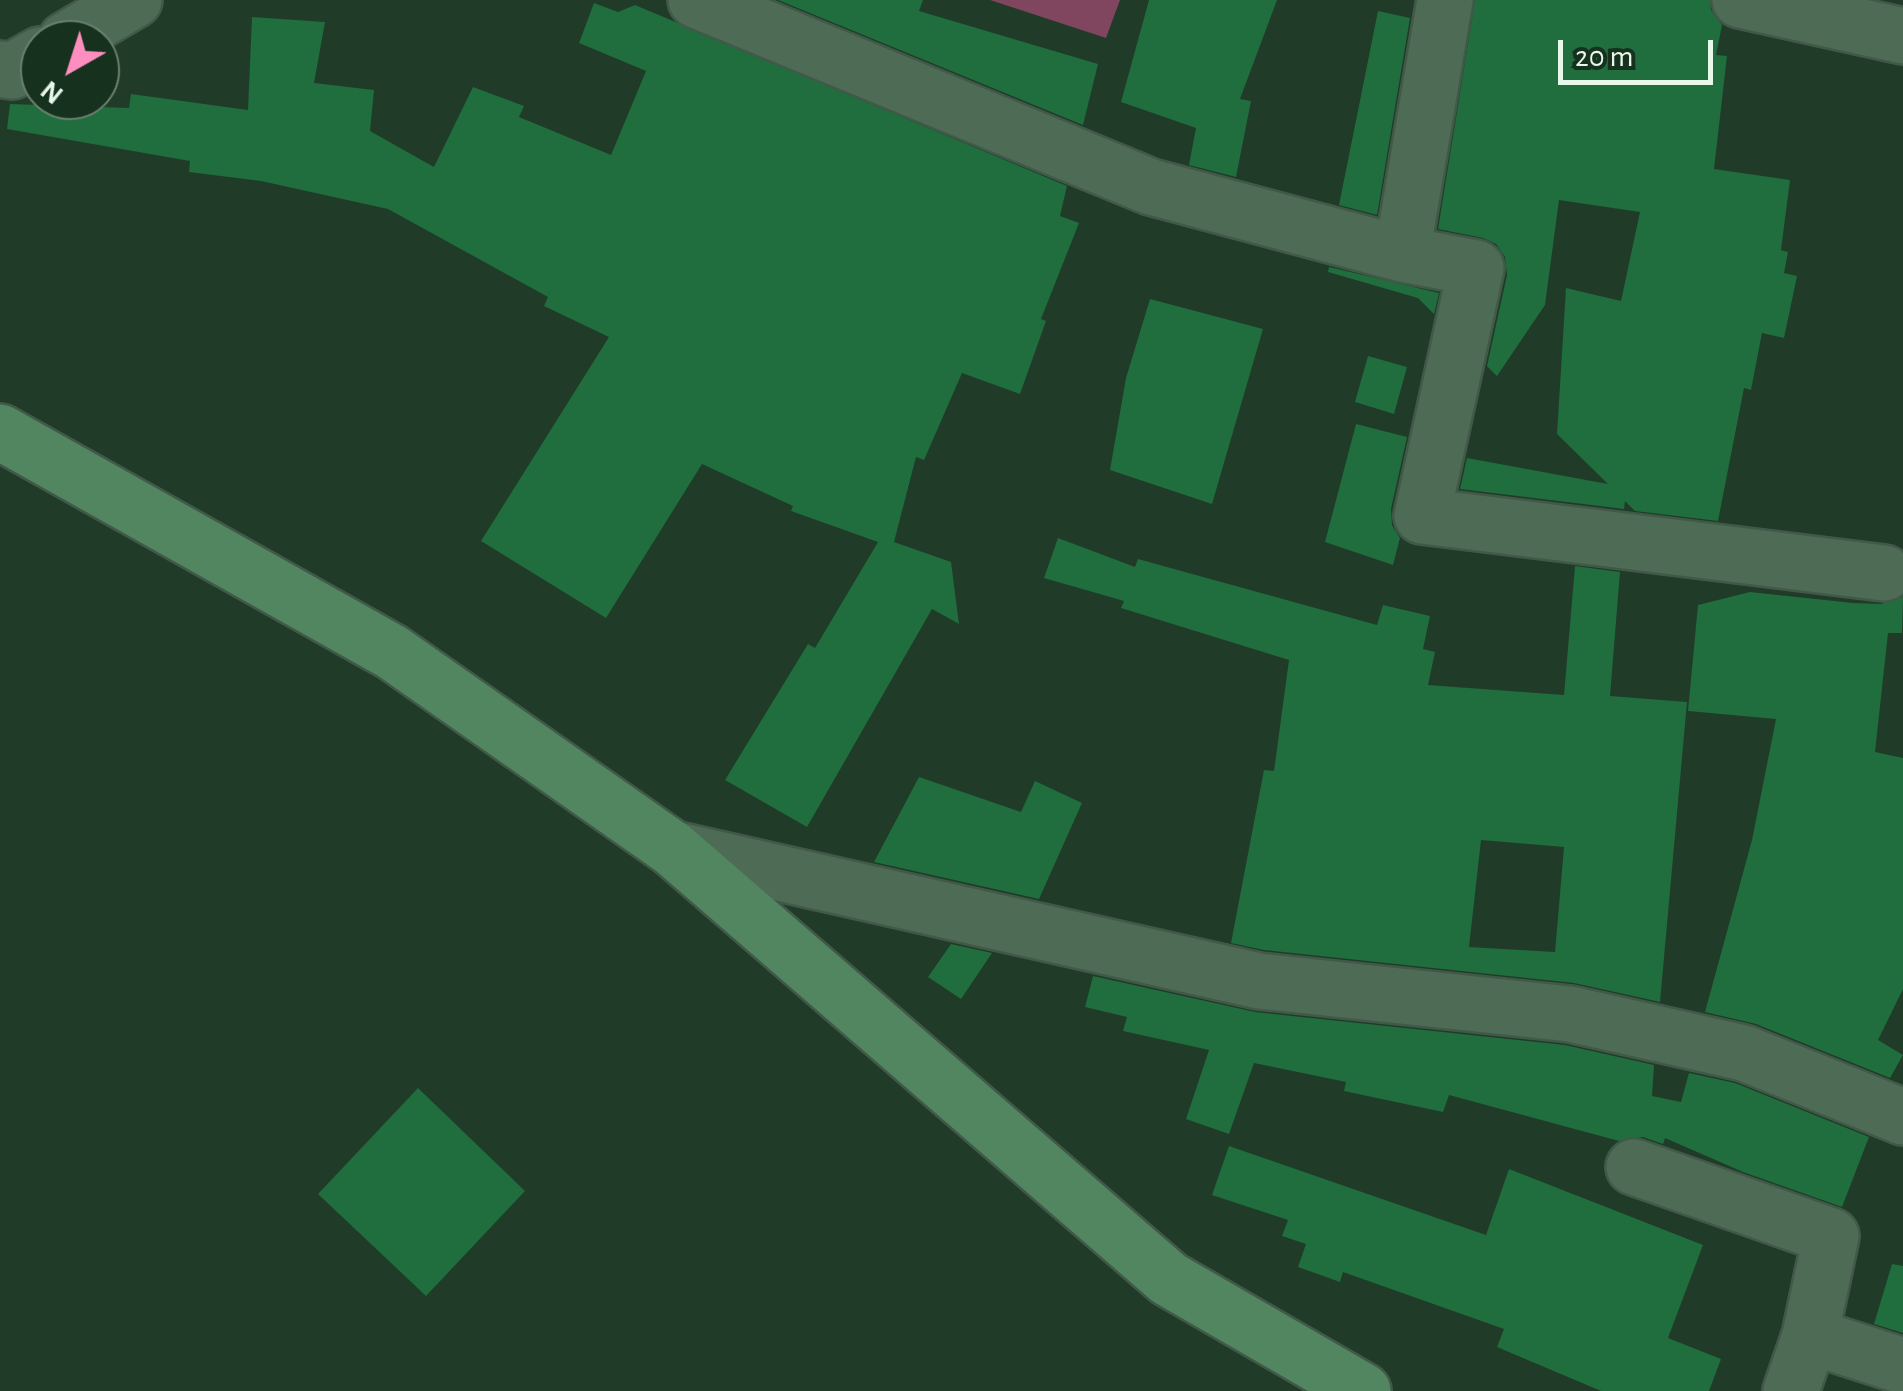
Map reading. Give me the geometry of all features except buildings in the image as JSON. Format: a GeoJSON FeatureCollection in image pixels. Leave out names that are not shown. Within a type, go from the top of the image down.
{"type":"FeatureCollection","features":[{"type":"Feature","properties":{"kind":"main road"},"geometry":{"type":"LineString","coordinates":[[0,432],[392,652],[673,849],[1168,1279],[1363,1391]]}},
{"type":"Feature","properties":{"kind":"street"},"geometry":{"type":"LineString","coordinates":[[100,20],[134,0]]}},
{"type":"Feature","properties":{"kind":"street"},"geometry":{"type":"LineString","coordinates":[[696,0],[1152,187],[1402,254],[1476,268],[1422,516],[1884,574]]}},
{"type":"Feature","properties":{"kind":"street"},"geometry":{"type":"LineString","coordinates":[[1402,254],[1444,0]]}},
{"type":"Feature","properties":{"kind":"street"},"geometry":{"type":"LineString","coordinates":[[1740,0],[1903,36]]}},
{"type":"Feature","properties":{"kind":"street"},"geometry":{"type":"LineString","coordinates":[[673,849],[1259,981],[1570,1014],[1744,1053],[1903,1117]]}},
{"type":"Feature","properties":{"kind":"street"},"geometry":{"type":"LineString","coordinates":[[1634,1167],[1830,1236],[1810,1336],[1790,1391]]}},
{"type":"Feature","properties":{"kind":"street"},"geometry":{"type":"LineString","coordinates":[[1810,1336],[1903,1366]]}},
{"type":"Feature","properties":{"kind":"shaded area"},"geometry":{"type":"Polygon","coordinates":[[[990,0],[1120,0],[1106,38],[990,0]]]}}]}
